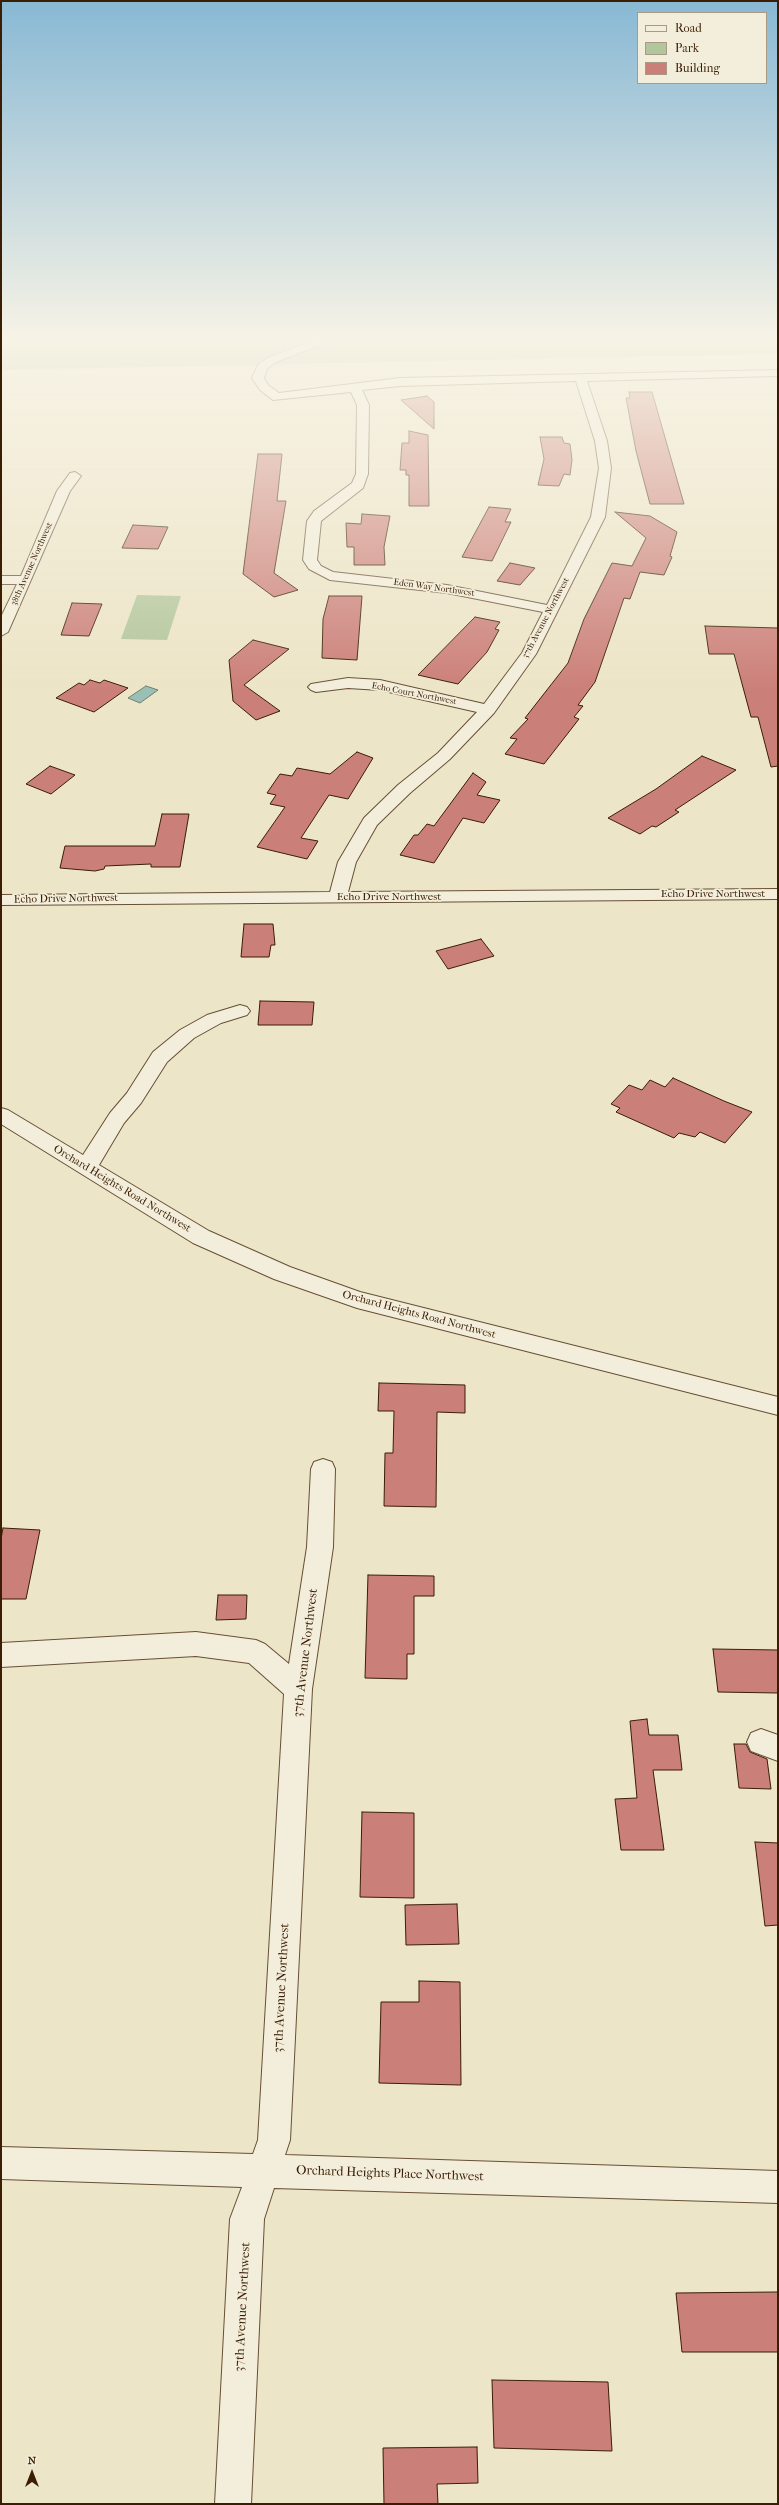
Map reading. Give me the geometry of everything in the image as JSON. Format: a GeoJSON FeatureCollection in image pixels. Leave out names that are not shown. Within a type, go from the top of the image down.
{"type":"FeatureCollection","features":[{"type":"Feature","properties":{"kind":"street","name":"Eden Way Northwest"},"geometry":{"type":"LineString","coordinates":[[362,458],[362,474],[354,488],[319,514],[314,521],[310,560],[316,569],[330,576],[447,588],[552,610]]}},
{"type":"Feature","properties":{"kind":"street","name":"37th Avenue Northwest"},"geometry":{"type":"LineString","coordinates":[[338,897],[347,862],[370,822],[404,788],[444,756],[488,710],[529,654],[598,517],[602,498],[605,468],[604,458]]}},
{"type":"Feature","properties":{"kind":"street","name":"38th Avenue Northwest"},"geometry":{"type":"LineString","coordinates":[[1,632],[26,580],[64,491],[75,476]]}},
{"type":"Feature","properties":{"kind":"street"},"geometry":{"type":"LineString","coordinates":[[1,580],[26,580]]}},
{"type":"Feature","properties":{"kind":"street","name":"Echo Court Northwest"},"geometry":{"type":"LineString","coordinates":[[316,687],[348,683],[380,685],[488,710]]}},
{"type":"Feature","properties":{"kind":"street","name":"Echo Drive Northwest"},"geometry":{"type":"LineString","coordinates":[[1,900],[778,894]]}},
{"type":"Feature","properties":{"kind":"street"},"geometry":{"type":"LineString","coordinates":[[86,1168],[117,1118],[134,1098],[160,1057],[187,1034],[214,1019],[240,1010]]}},
{"type":"Feature","properties":{"kind":"street","name":"Orchard Heights Road Northwest"},"geometry":{"type":"LineString","coordinates":[[1,1115],[201,1237],[282,1273],[357,1300],[778,1406]]}},
{"type":"Feature","properties":{"kind":"street","name":"37th Avenue Northwest"},"geometry":{"type":"LineString","coordinates":[[233,2504],[247,2219],[274,2140],[298,1689],[320,1548],[323,1469]]}},
{"type":"Feature","properties":{"kind":"street"},"geometry":{"type":"LineString","coordinates":[[1,1655],[196,1644],[256,1652],[298,1689]]}},
{"type":"Feature","properties":{"kind":"street","name":"Orchard Heights Place Northwest"},"geometry":{"type":"LineString","coordinates":[[1,2163],[778,2187]]}},
{"type":"Feature","properties":{"kind":"green space"},"geometry":{"type":"Polygon","coordinates":[[[137,595],[181,596],[167,640],[121,639],[137,595]]]}},
{"type":"Feature","properties":{"kind":"water"},"geometry":{"type":"Polygon","coordinates":[[[146,686],[158,690],[140,703],[128,698],[146,686]]]}},
{"type":"Feature","properties":{"kind":"building"},"geometry":{"type":"Polygon","coordinates":[[[258,458],[282,458],[277,501],[286,501],[274,573],[298,590],[274,597],[243,574],[258,458]]]}},
{"type":"Feature","properties":{"kind":"building"},"geometry":{"type":"Polygon","coordinates":[[[401,458],[428,458],[429,506],[409,506],[409,475],[406,475],[406,470],[400,470],[401,458]]]}},
{"type":"Feature","properties":{"kind":"building"},"geometry":{"type":"Polygon","coordinates":[[[572,458],[570,475],[564,474],[559,486],[538,485],[544,459],[572,458]]]}},
{"type":"Feature","properties":{"kind":"building"},"geometry":{"type":"Polygon","coordinates":[[[638,458],[671,458],[684,504],[650,504],[638,458]]]}},
{"type":"Feature","properties":{"kind":"building"},"geometry":{"type":"Polygon","coordinates":[[[489,507],[511,509],[505,522],[511,522],[492,561],[462,557],[489,507]]]}},
{"type":"Feature","properties":{"kind":"building"},"geometry":{"type":"Polygon","coordinates":[[[615,512],[650,516],[677,532],[670,556],[672,557],[664,575],[640,572],[630,599],[624,598],[595,682],[578,705],[583,706],[574,717],[579,719],[544,764],[505,754],[517,739],[510,738],[528,719],[525,718],[568,663],[584,619],[612,563],[632,566],[646,538],[615,512]]]}},
{"type":"Feature","properties":{"kind":"building"},"geometry":{"type":"Polygon","coordinates":[[[362,514],[390,516],[384,547],[385,565],[354,565],[354,547],[347,547],[346,523],[361,524],[362,514]]]}},
{"type":"Feature","properties":{"kind":"building"},"geometry":{"type":"Polygon","coordinates":[[[133,525],[168,527],[158,549],[122,548],[133,525]]]}},
{"type":"Feature","properties":{"kind":"building"},"geometry":{"type":"Polygon","coordinates":[[[510,563],[535,568],[520,585],[497,581],[510,563]]]}},
{"type":"Feature","properties":{"kind":"building"},"geometry":{"type":"Polygon","coordinates":[[[329,596],[362,596],[357,660],[322,658],[323,619],[329,596]]]}},
{"type":"Feature","properties":{"kind":"building"},"geometry":{"type":"Polygon","coordinates":[[[72,603],[102,604],[89,636],[61,635],[72,603]]]}},
{"type":"Feature","properties":{"kind":"building"},"geometry":{"type":"Polygon","coordinates":[[[475,617],[500,622],[495,629],[499,630],[487,652],[458,684],[418,675],[475,617]]]}},
{"type":"Feature","properties":{"kind":"building"},"geometry":{"type":"Polygon","coordinates":[[[705,626],[778,628],[778,766],[771,767],[758,717],[751,717],[734,654],[709,654],[705,626]]]}},
{"type":"Feature","properties":{"kind":"building"},"geometry":{"type":"Polygon","coordinates":[[[253,640],[289,649],[244,685],[280,711],[256,720],[233,701],[229,660],[253,640]]]}},
{"type":"Feature","properties":{"kind":"building"},"geometry":{"type":"Polygon","coordinates":[[[90,680],[100,683],[104,680],[128,688],[94,712],[56,698],[79,683],[84,685],[90,680]]]}},
{"type":"Feature","properties":{"kind":"building"},"geometry":{"type":"Polygon","coordinates":[[[357,752],[373,758],[348,799],[329,795],[301,838],[318,841],[307,859],[257,847],[285,807],[270,804],[276,795],[267,793],[280,774],[292,776],[297,768],[330,774],[357,752]]]}},
{"type":"Feature","properties":{"kind":"building"},"geometry":{"type":"Polygon","coordinates":[[[702,756],[736,770],[675,810],[679,812],[656,827],[652,826],[640,834],[608,818],[656,789],[702,756]]]}},
{"type":"Feature","properties":{"kind":"building"},"geometry":{"type":"Polygon","coordinates":[[[50,766],[75,775],[51,794],[26,784],[50,766]]]}},
{"type":"Feature","properties":{"kind":"building"},"geometry":{"type":"Polygon","coordinates":[[[473,773],[486,782],[477,795],[500,800],[484,823],[463,818],[434,863],[400,855],[414,835],[418,835],[427,824],[434,826],[473,773]]]}},
{"type":"Feature","properties":{"kind":"building"},"geometry":{"type":"Polygon","coordinates":[[[162,814],[189,814],[180,867],[151,867],[151,864],[105,866],[104,869],[95,871],[60,868],[65,846],[155,846],[162,814]]]}},
{"type":"Feature","properties":{"kind":"building"},"geometry":{"type":"Polygon","coordinates":[[[244,924],[273,924],[275,945],[271,945],[269,957],[241,957],[244,924]]]}},
{"type":"Feature","properties":{"kind":"building"},"geometry":{"type":"Polygon","coordinates":[[[481,939],[494,956],[448,969],[436,951],[481,939]]]}},
{"type":"Feature","properties":{"kind":"building"},"geometry":{"type":"Polygon","coordinates":[[[260,1001],[314,1002],[312,1025],[258,1025],[260,1001]]]}},
{"type":"Feature","properties":{"kind":"building"},"geometry":{"type":"Polygon","coordinates":[[[673,1078],[752,1112],[725,1143],[700,1132],[695,1137],[679,1133],[674,1138],[616,1112],[620,1108],[611,1104],[629,1085],[642,1090],[650,1080],[665,1087],[673,1078]]]}},
{"type":"Feature","properties":{"kind":"building"},"geometry":{"type":"Polygon","coordinates":[[[379,1383],[465,1385],[465,1413],[437,1412],[436,1507],[384,1506],[385,1453],[393,1453],[394,1411],[378,1411],[379,1383]]]}},
{"type":"Feature","properties":{"kind":"building"},"geometry":{"type":"Polygon","coordinates":[[[3,1528],[40,1530],[26,1599],[1,1599],[1,1539],[3,1528]]]}},
{"type":"Feature","properties":{"kind":"building"},"geometry":{"type":"Polygon","coordinates":[[[368,1575],[434,1576],[434,1596],[414,1596],[414,1654],[407,1654],[407,1679],[365,1678],[368,1575]]]}},
{"type":"Feature","properties":{"kind":"building"},"geometry":{"type":"Polygon","coordinates":[[[218,1595],[247,1595],[246,1619],[216,1620],[218,1595]]]}},
{"type":"Feature","properties":{"kind":"building"},"geometry":{"type":"Polygon","coordinates":[[[713,1649],[778,1650],[778,1693],[718,1692],[713,1649]]]}},
{"type":"Feature","properties":{"kind":"building"},"geometry":{"type":"Polygon","coordinates":[[[647,1719],[649,1735],[678,1735],[682,1770],[653,1770],[664,1850],[621,1850],[615,1799],[637,1798],[630,1721],[647,1719]]]}},
{"type":"Feature","properties":{"kind":"building"},"geometry":{"type":"Polygon","coordinates":[[[734,1744],[746,1744],[750,1752],[767,1759],[771,1789],[739,1788],[734,1744]]]}},
{"type":"Feature","properties":{"kind":"building"},"geometry":{"type":"Polygon","coordinates":[[[362,1812],[414,1813],[414,1898],[360,1897],[362,1812]]]}},
{"type":"Feature","properties":{"kind":"building"},"geometry":{"type":"Polygon","coordinates":[[[755,1842],[778,1843],[778,1925],[765,1926],[755,1842]]]}},
{"type":"Feature","properties":{"kind":"building"},"geometry":{"type":"Polygon","coordinates":[[[457,1904],[459,1944],[406,1945],[405,1905],[457,1904]]]}},
{"type":"Feature","properties":{"kind":"building"},"geometry":{"type":"Polygon","coordinates":[[[419,1981],[460,1982],[461,2085],[379,2083],[381,2002],[419,2002],[419,1981]]]}},
{"type":"Feature","properties":{"kind":"building"},"geometry":{"type":"Polygon","coordinates":[[[778,2292],[778,2352],[682,2352],[676,2293],[778,2292]]]}},
{"type":"Feature","properties":{"kind":"building"},"geometry":{"type":"Polygon","coordinates":[[[492,2380],[608,2382],[612,2451],[494,2448],[492,2380]]]}},
{"type":"Feature","properties":{"kind":"building"},"geometry":{"type":"Polygon","coordinates":[[[477,2447],[478,2483],[437,2484],[438,2504],[384,2504],[383,2448],[477,2447]]]}}]}
